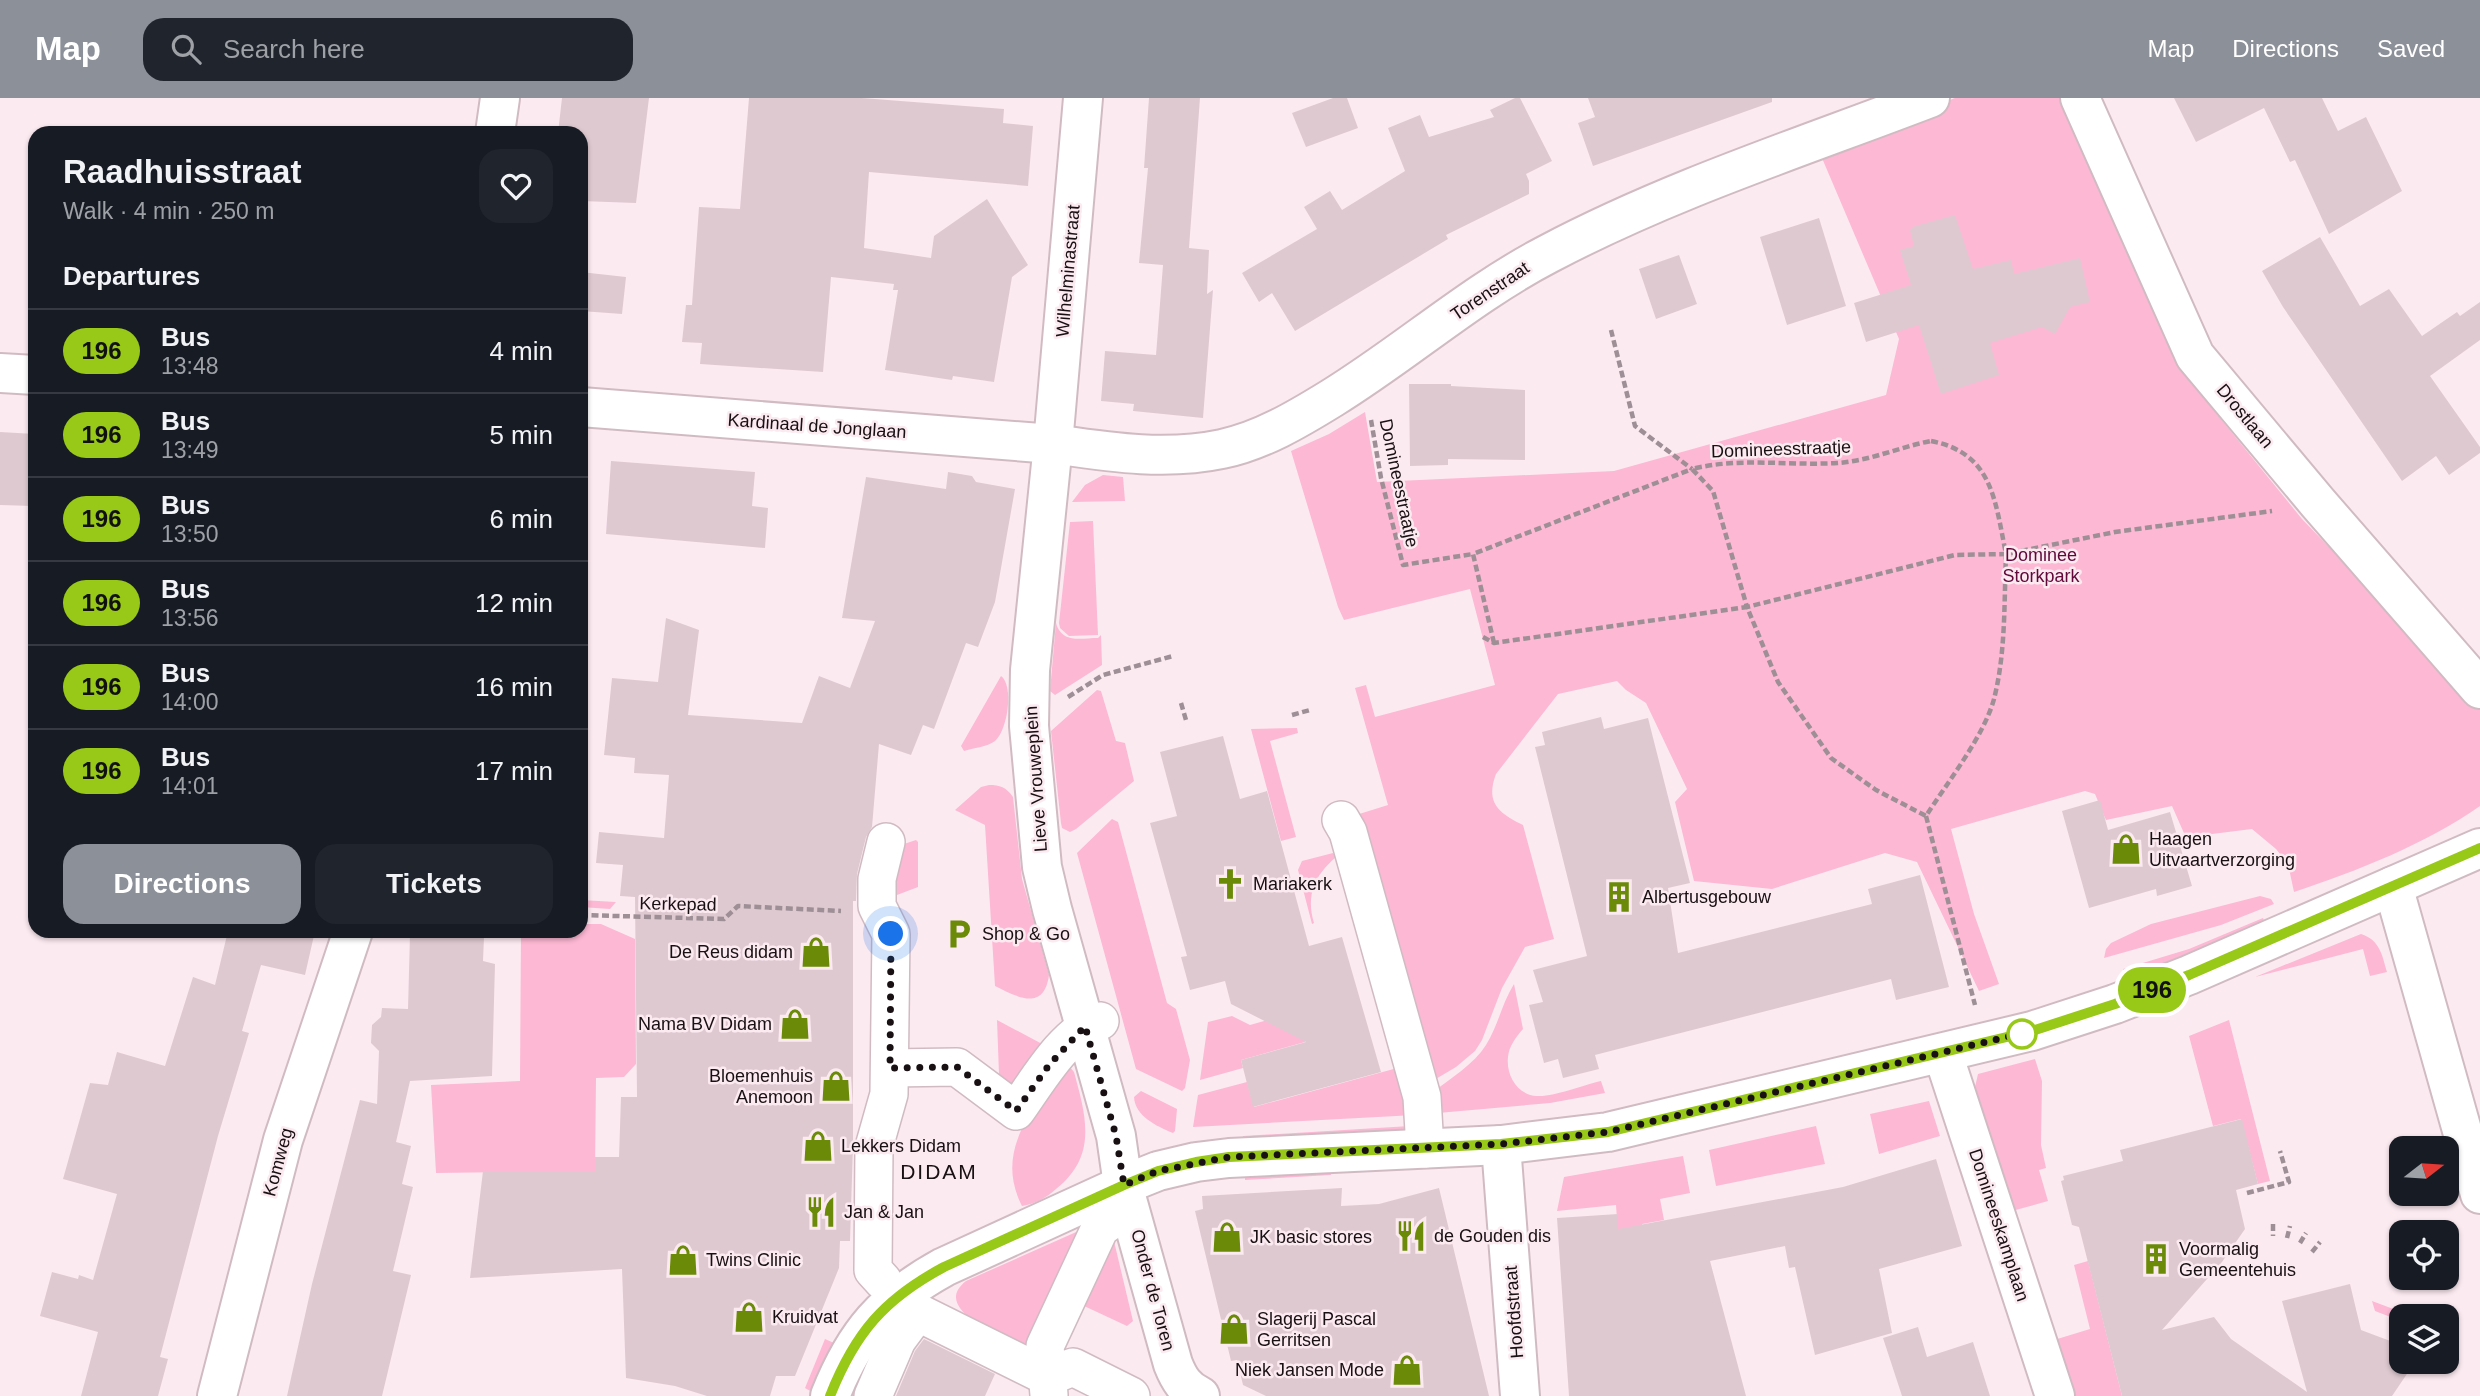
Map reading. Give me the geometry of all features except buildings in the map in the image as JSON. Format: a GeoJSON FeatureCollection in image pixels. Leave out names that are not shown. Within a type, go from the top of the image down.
{"type":"FeatureCollection","features":[{"type":"Feature","properties":{"kind":"street"},"geometry":{"type":"LineString","coordinates":[[496,126],[500,98]]}},
{"type":"Feature","properties":{"kind":"street","name":"Wilhelminastraat"},"geometry":{"type":"LineString","coordinates":[[1053,444],[1083,98]]}},
{"type":"Feature","properties":{"kind":"street","name":"Torenstraat"},"geometry":{"type":"LineString","coordinates":[[1053,444],[1139,455],[1199,453],[1250,441],[1279,428],[1364,378],[1544,255],[1628,213],[1930,98]]}},
{"type":"Feature","properties":{"kind":"street","name":"Drostlaan"},"geometry":{"type":"LineString","coordinates":[[2080,98],[2195,356],[2318,503],[2480,689]]}},
{"type":"Feature","properties":{"kind":"street"},"geometry":{"type":"LineString","coordinates":[[0,373],[28,375]]}},
{"type":"Feature","properties":{"kind":"street","name":"Kardinaal de Jonglaan"},"geometry":{"type":"LineString","coordinates":[[588,408],[1053,444]]}},
{"type":"Feature","properties":{"kind":"street","name":"Lieve Vrouweplein"},"geometry":{"type":"LineString","coordinates":[[1053,444],[1030,670],[1029,726],[1042,867],[1052,909],[1093,1024],[1116,1136],[1118,1202]]}},
{"type":"Feature","properties":{"kind":"street"},"geometry":{"type":"LineString","coordinates":[[1341,820],[1348,832],[1422,1097],[1425,1149]]}},
{"type":"Feature","properties":{"kind":"street"},"geometry":{"type":"LineString","coordinates":[[883,1281],[873,1270],[874,1147],[889,1094],[890,1068],[891,934],[877,906],[877,880],[886,842]]}},
{"type":"Feature","properties":{"kind":"street"},"geometry":{"type":"LineString","coordinates":[[830,1396],[851,1349],[869,1323],[919,1280],[1118,1202],[1158,1171],[1229,1157],[1501,1144],[1608,1132],[1943,1054],[2032,1031],[2115,1004],[2189,975],[2480,848]]}},
{"type":"Feature","properties":{"kind":"street"},"geometry":{"type":"LineString","coordinates":[[2393,886],[2480,1194]]}},
{"type":"Feature","properties":{"kind":"street","name":"Komweg"},"geometry":{"type":"LineString","coordinates":[[217,1396],[283,1140],[351,938]]}},
{"type":"Feature","properties":{"kind":"street"},"geometry":{"type":"LineString","coordinates":[[890,1068],[957,1067],[1016,1111],[1049,1065],[1093,1024]]}},
{"type":"Feature","properties":{"kind":"street","name":"Domineeskamplaan"},"geometry":{"type":"LineString","coordinates":[[1943,1054],[2055,1396]]}},
{"type":"Feature","properties":{"kind":"street","name":"Hoofdstraat"},"geometry":{"type":"LineString","coordinates":[[1501,1144],[1520,1396]]}},
{"type":"Feature","properties":{"kind":"street"},"geometry":{"type":"LineString","coordinates":[[1049,1389],[1045,1346],[1100,1228],[1118,1202]]}},
{"type":"Feature","properties":{"kind":"street","name":"Onder de Toren"},"geometry":{"type":"LineString","coordinates":[[1118,1202],[1172,1364],[1188,1394]]}},
{"type":"Feature","properties":{"kind":"street"},"geometry":{"type":"LineString","coordinates":[[873,1396],[897,1340],[914,1311],[1049,1389]]}},
{"type":"Feature","properties":{"kind":"street"},"geometry":{"type":"LineString","coordinates":[[1049,1389],[1073,1367],[1131,1396]]}},
{"type":"Feature","properties":{"kind":"path","name":"Domineesstraatje"},"geometry":{"type":"LineString","coordinates":[[1472,554],[1692,469],[1713,464],[1838,463],[1876,457],[1904,446],[1931,441],[1948,444],[1963,451],[1978,465],[1989,483],[2006,554],[2001,662],[1993,702],[1977,736],[1926,816],[1876,790],[1831,758],[1778,682],[1747,607],[1713,491],[1692,469],[1635,426],[1611,330]]}},
{"type":"Feature","properties":{"kind":"path","name":"Domineestraatje"},"geometry":{"type":"LineString","coordinates":[[1364,378],[1381,478],[1402,565],[1472,554]]}},
{"type":"Feature","properties":{"kind":"path"},"geometry":{"type":"LineString","coordinates":[[1483,637],[1494,643],[1747,607],[1955,555],[2006,554],[2115,532],[2318,503]]}},
{"type":"Feature","properties":{"kind":"path"},"geometry":{"type":"LineString","coordinates":[[1472,554],[1494,643]]}},
{"type":"Feature","properties":{"kind":"path"},"geometry":{"type":"LineString","coordinates":[[1029,726],[1095,678],[1173,656]]}},
{"type":"Feature","properties":{"kind":"path"},"geometry":{"type":"LineString","coordinates":[[1181,703],[1186,720]]}},
{"type":"Feature","properties":{"kind":"path"},"geometry":{"type":"LineString","coordinates":[[1292,715],[1310,710]]}},
{"type":"Feature","properties":{"kind":"path"},"geometry":{"type":"LineString","coordinates":[[1926,816],[1975,1005]]}},
{"type":"Feature","properties":{"kind":"path","name":"Kerkepad"},"geometry":{"type":"LineString","coordinates":[[588,915],[724,919],[738,906],[853,911]]}},
{"type":"Feature","properties":{"kind":"path"},"geometry":{"type":"LineString","coordinates":[[2247,1194],[2288,1182],[2280,1151]]}},
{"type":"Feature","properties":{"kind":"path"},"geometry":{"type":"LineString","coordinates":[[2273,1224],[2273,1236]]}},
{"type":"Feature","properties":{"kind":"path"},"geometry":{"type":"LineString","coordinates":[[2287,1238],[2290,1226]]}},
{"type":"Feature","properties":{"kind":"path"},"geometry":{"type":"LineString","coordinates":[[2300,1243],[2306,1233]]}},
{"type":"Feature","properties":{"kind":"path"},"geometry":{"type":"LineString","coordinates":[[2312,1252],[2320,1242]]}},
{"type":"Feature","properties":{"kind":"green space","name":"Dominee Storkpark"},"geometry":{"type":"Polygon","coordinates":[[[1955,98],[2066,98],[2152,301],[2202,396],[2302,519],[2480,704],[2480,806],[2414,844],[2294,892],[2288,864],[2276,849],[2252,829],[2187,840],[2172,806],[2106,820],[2095,794],[2085,791],[1951,829],[1974,914],[1999,984],[1979,991],[1917,862],[1885,853],[1772,889],[1694,881],[1675,802],[1687,789],[1646,703],[1617,681],[1558,694],[1496,774],[1492,793],[1496,806],[1523,825],[1554,939],[1525,947],[1502,988],[1482,1040],[1475,1051],[1456,1067],[1429,1083],[1356,815],[1388,805],[1355,688],[1366,685],[1375,717],[1495,685],[1470,589],[1344,620],[1291,451],[1329,434],[1365,412],[1377,482],[1614,471],[1886,395],[1899,339],[1819,151],[1955,98]]]}},
{"type":"Feature","properties":{"kind":"green space"},"geometry":{"type":"Polygon","coordinates":[[[1103,475],[1123,477],[1125,501],[1072,502],[1085,485],[1103,475]]]}},
{"type":"Feature","properties":{"kind":"green space"},"geometry":{"type":"Polygon","coordinates":[[[1093,521],[1098,635],[1069,636],[1060,628],[1059,623],[1070,522],[1093,521]]]}},
{"type":"Feature","properties":{"kind":"green space"},"geometry":{"type":"Polygon","coordinates":[[[1056,623],[1067,637],[1098,638],[1101,635],[1102,665],[1055,695],[1050,691],[1056,623]]]}},
{"type":"Feature","properties":{"kind":"green space"},"geometry":{"type":"Polygon","coordinates":[[[1001,676],[1007,688],[1008,708],[1000,735],[988,745],[964,751],[961,746],[1001,676]]]}},
{"type":"Feature","properties":{"kind":"green space"},"geometry":{"type":"Polygon","coordinates":[[[1097,690],[1101,691],[1116,741],[1125,743],[1134,781],[1070,832],[1062,828],[1061,823],[1051,731],[1097,690]]]}},
{"type":"Feature","properties":{"kind":"green space"},"geometry":{"type":"Polygon","coordinates":[[[1297,728],[1298,733],[1270,741],[1296,837],[1281,841],[1251,729],[1297,728]]]}},
{"type":"Feature","properties":{"kind":"green space"},"geometry":{"type":"Polygon","coordinates":[[[981,787],[1002,787],[1013,797],[1022,879],[1049,975],[1046,987],[1036,998],[1020,997],[995,986],[985,825],[955,810],[981,787]]]}},
{"type":"Feature","properties":{"kind":"green space"},"geometry":{"type":"Polygon","coordinates":[[[1112,819],[1118,822],[1167,1003],[1176,1009],[1190,1060],[1185,1088],[1182,1091],[1136,1069],[1077,853],[1112,819]]]}},
{"type":"Feature","properties":{"kind":"green space"},"geometry":{"type":"Polygon","coordinates":[[[916,840],[918,887],[889,898],[904,844],[916,840]]]}},
{"type":"Feature","properties":{"kind":"green space"},"geometry":{"type":"Polygon","coordinates":[[[1333,853],[1336,857],[1322,871],[1314,887],[1312,924],[1298,870],[1302,861],[1333,853]]]}},
{"type":"Feature","properties":{"kind":"green space"},"geometry":{"type":"Polygon","coordinates":[[[2260,896],[2271,899],[2274,904],[2221,925],[2104,958],[2111,943],[2151,924],[2260,896]]]}},
{"type":"Feature","properties":{"kind":"green space"},"geometry":{"type":"Polygon","coordinates":[[[588,900],[616,902],[610,909],[588,907],[588,900]]]}},
{"type":"Feature","properties":{"kind":"green space"},"geometry":{"type":"Polygon","coordinates":[[[2263,918],[2265,923],[2126,981],[2123,969],[2189,949],[2263,918]]]}},
{"type":"Feature","properties":{"kind":"green space"},"geometry":{"type":"Polygon","coordinates":[[[588,924],[601,924],[635,939],[636,1064],[624,1077],[596,1078],[595,1171],[436,1173],[431,1085],[520,1081],[521,938],[588,938],[588,924]]]}},
{"type":"Feature","properties":{"kind":"green space"},"geometry":{"type":"Polygon","coordinates":[[[2361,934],[2376,944],[2387,972],[2370,976],[2363,949],[2255,977],[2361,934]]]}},
{"type":"Feature","properties":{"kind":"green space"},"geometry":{"type":"Polygon","coordinates":[[[1514,984],[1523,1029],[1509,1053],[1509,1071],[1514,1083],[1530,1095],[1544,1096],[1601,1081],[1605,1093],[1550,1103],[1438,1113],[1433,1092],[1481,1052],[1514,984]]]}},
{"type":"Feature","properties":{"kind":"green space"},"geometry":{"type":"Polygon","coordinates":[[[1294,1003],[1305,1042],[1241,1060],[1243,1068],[1200,1080],[1208,1022],[1232,1016],[1250,1025],[1282,1016],[1294,1003]]]}},
{"type":"Feature","properties":{"kind":"green space"},"geometry":{"type":"Polygon","coordinates":[[[997,1020],[1044,1045],[1018,1090],[999,1074],[997,1020]]]}},
{"type":"Feature","properties":{"kind":"green space"},"geometry":{"type":"Polygon","coordinates":[[[2229,1020],[2270,1181],[2258,1184],[2241,1119],[2213,1126],[2189,1036],[2229,1020]]]}},
{"type":"Feature","properties":{"kind":"green space"},"geometry":{"type":"Polygon","coordinates":[[[2035,1059],[2042,1081],[2041,1145],[2046,1168],[2039,1170],[2048,1201],[2012,1211],[1975,1087],[1978,1074],[2035,1059]]]}},
{"type":"Feature","properties":{"kind":"green space"},"geometry":{"type":"Polygon","coordinates":[[[1069,1066],[1074,1072],[1085,1120],[1083,1149],[1078,1163],[1056,1189],[1040,1200],[1022,1206],[1012,1169],[1019,1135],[1056,1071],[1069,1066]]]}},
{"type":"Feature","properties":{"kind":"green space"},"geometry":{"type":"Polygon","coordinates":[[[1401,1067],[1415,1115],[1193,1127],[1198,1095],[1247,1082],[1254,1107],[1401,1067]]]}},
{"type":"Feature","properties":{"kind":"green space"},"geometry":{"type":"Polygon","coordinates":[[[1141,1091],[1177,1109],[1173,1133],[1153,1124],[1138,1110],[1134,1097],[1141,1091]]]}},
{"type":"Feature","properties":{"kind":"green space"},"geometry":{"type":"Polygon","coordinates":[[[1929,1101],[1940,1136],[1879,1154],[1870,1114],[1929,1101]]]}},
{"type":"Feature","properties":{"kind":"green space"},"geometry":{"type":"Polygon","coordinates":[[[1410,1126],[1410,1131],[1243,1142],[1243,1136],[1410,1126]]]}},
{"type":"Feature","properties":{"kind":"green space"},"geometry":{"type":"Polygon","coordinates":[[[1816,1126],[1825,1164],[1716,1186],[1709,1150],[1816,1126]]]}},
{"type":"Feature","properties":{"kind":"green space"},"geometry":{"type":"Polygon","coordinates":[[[1683,1156],[1690,1193],[1660,1199],[1664,1220],[1642,1224],[1643,1230],[1618,1235],[1616,1205],[1557,1211],[1564,1177],[1683,1156]]]}},
{"type":"Feature","properties":{"kind":"green space"},"geometry":{"type":"Polygon","coordinates":[[[1330,1170],[1331,1175],[1245,1180],[1245,1174],[1330,1170]]]}},
{"type":"Feature","properties":{"kind":"green space"},"geometry":{"type":"Polygon","coordinates":[[[1083,1229],[1029,1347],[976,1322],[964,1313],[957,1303],[957,1292],[966,1281],[1083,1229]]]}},
{"type":"Feature","properties":{"kind":"green space"},"geometry":{"type":"Polygon","coordinates":[[[1113,1237],[1133,1321],[1127,1326],[1082,1305],[1113,1237]]]}},
{"type":"Feature","properties":{"kind":"green space"},"geometry":{"type":"Polygon","coordinates":[[[2088,1261],[2122,1396],[2072,1396],[2054,1340],[2090,1329],[2074,1265],[2088,1261]]]}},
{"type":"Feature","properties":{"kind":"green space"},"geometry":{"type":"Polygon","coordinates":[[[2372,1301],[2389,1307],[2389,1316],[2375,1311],[2372,1301]]]}},
{"type":"Feature","properties":{"kind":"green space"},"geometry":{"type":"Polygon","coordinates":[[[825,1339],[834,1343],[812,1392],[805,1388],[825,1339]]]}},
{"type":"Feature","properties":{"kind":"bus line","name":"196"},"geometry":{"type":"LineString","coordinates":[[830,1396],[851,1349],[869,1323],[919,1280],[1158,1171],[1229,1157],[1501,1144],[1608,1132],[1943,1054],[2032,1031],[2115,1004],[2189,975],[2480,848]]}},
{"type":"Feature","properties":{"kind":"place","name":"Haagen Uitvaartverzorging"},"geometry":{"type":"Point","coordinates":[2126,849]}},
{"type":"Feature","properties":{"kind":"place","name":"Mariakerk"},"geometry":{"type":"Point","coordinates":[1230,884]}},
{"type":"Feature","properties":{"kind":"place","name":"Albertusgebouw"},"geometry":{"type":"Point","coordinates":[1619,897]}},
{"type":"Feature","properties":{"kind":"place","name":"Shop & Go"},"geometry":{"type":"Point","coordinates":[959,934]}},
{"type":"Feature","properties":{"kind":"place","name":"De Reus didam"},"geometry":{"type":"Point","coordinates":[816,952]}},
{"type":"Feature","properties":{"kind":"place","name":"Nama BV Didam"},"geometry":{"type":"Point","coordinates":[795,1024]}},
{"type":"Feature","properties":{"kind":"place","name":"Bloemenhuis Anemoon"},"geometry":{"type":"Point","coordinates":[836,1086]}},
{"type":"Feature","properties":{"kind":"place","name":"Lekkers Didam"},"geometry":{"type":"Point","coordinates":[818,1146]}},
{"type":"Feature","properties":{"kind":"place","name":"Jan & Jan"},"geometry":{"type":"Point","coordinates":[821,1212]}},
{"type":"Feature","properties":{"kind":"place","name":"de Gouden dis"},"geometry":{"type":"Point","coordinates":[1411,1236]}},
{"type":"Feature","properties":{"kind":"place","name":"JK basic stores"},"geometry":{"type":"Point","coordinates":[1227,1237]}},
{"type":"Feature","properties":{"kind":"place","name":"Voormalig Gemeentehuis"},"geometry":{"type":"Point","coordinates":[2156,1259]}},
{"type":"Feature","properties":{"kind":"place","name":"Twins Clinic"},"geometry":{"type":"Point","coordinates":[683,1260]}},
{"type":"Feature","properties":{"kind":"place","name":"Kruidvat"},"geometry":{"type":"Point","coordinates":[749,1317]}},
{"type":"Feature","properties":{"kind":"place","name":"Slagerij Pascal Gerritsen"},"geometry":{"type":"Point","coordinates":[1234,1329]}},
{"type":"Feature","properties":{"kind":"place","name":"Niek Jansen Mode"},"geometry":{"type":"Point","coordinates":[1407,1370]}},
{"type":"Feature","properties":{"kind":"district","name":"DIDAM"},"geometry":{"type":"Point","coordinates":[939,1171]}},
{"type":"Feature","properties":{"kind":"route"},"geometry":{"type":"LineString","coordinates":[[891,934],[890,1068],[957,1067],[1016,1111],[1049,1065],[1085,1026],[1116,1136],[1124,1185],[1158,1171],[1229,1157],[1501,1144],[1608,1132],[2032,1031],[2022,1034]]}}]}
